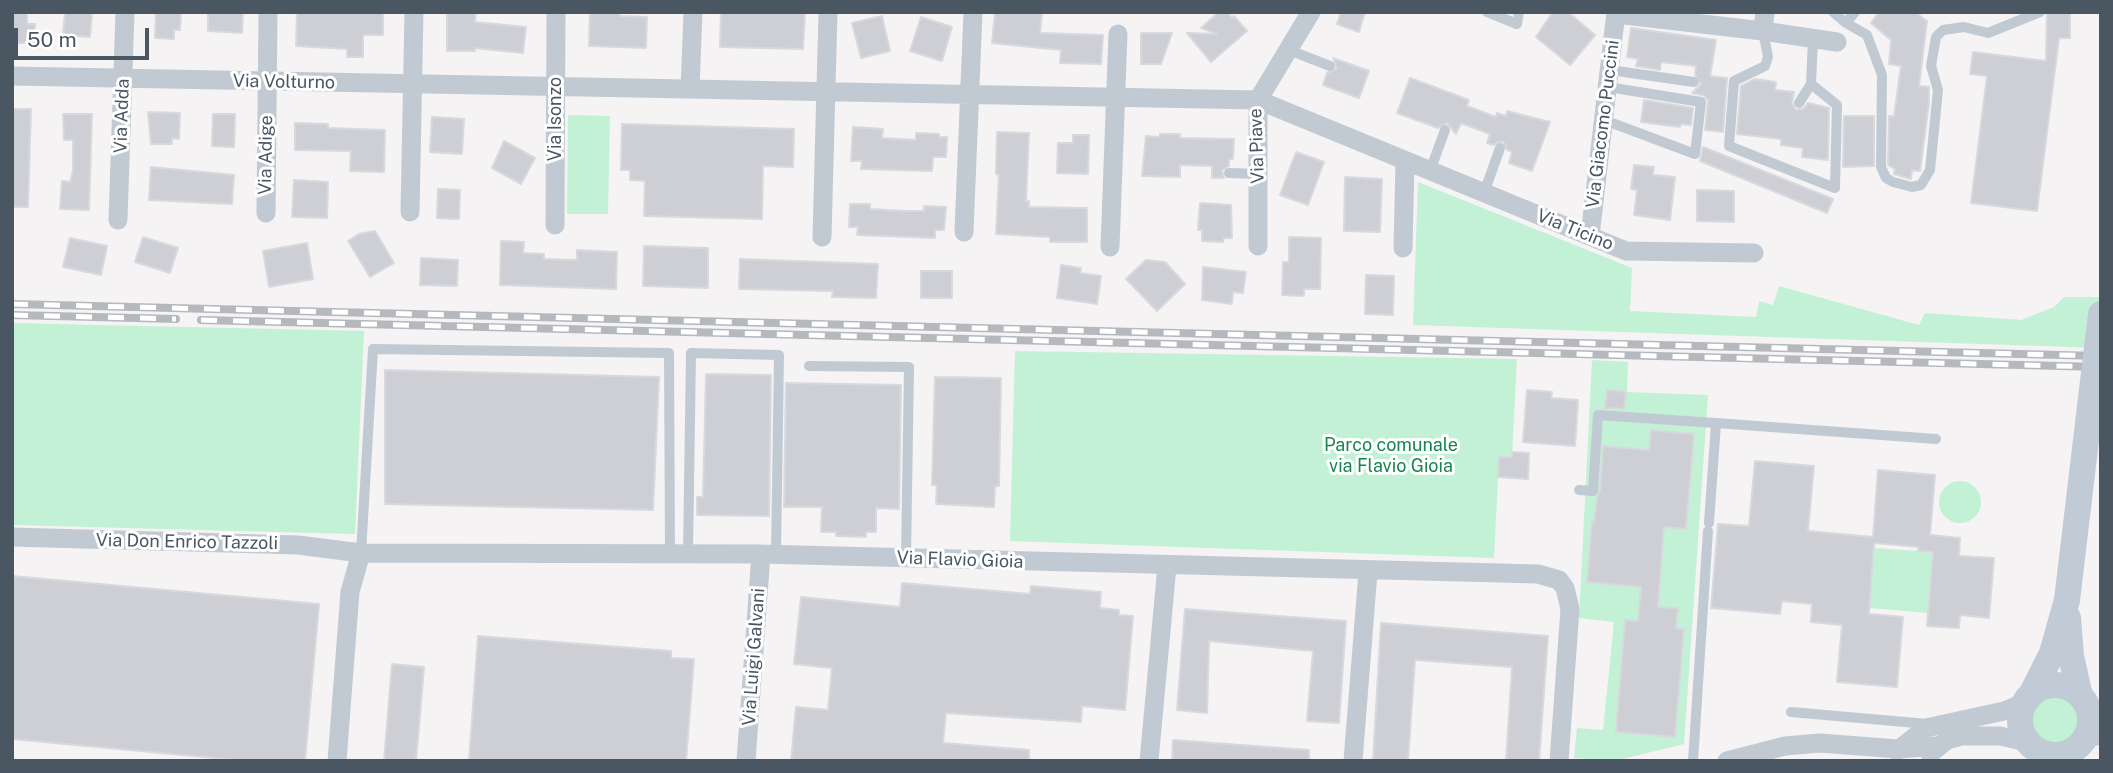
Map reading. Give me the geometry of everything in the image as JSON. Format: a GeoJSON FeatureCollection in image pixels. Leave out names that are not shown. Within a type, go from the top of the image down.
{"type":"FeatureCollection","features":[{"type":"Feature","properties":{"kind":"main road"},"geometry":{"type":"LineString","coordinates":[[2067,600],[2071,656],[2089,704],[2090,715],[2082,746],[2060,755],[2049,755],[2031,749],[2020,725],[2027,699],[2052,653],[2067,600],[2101,314]]}},
{"type":"Feature","properties":{"kind":"main road"},"geometry":{"type":"LineString","coordinates":[[2027,699],[2050,685],[2072,689],[2089,704]]}},
{"type":"Feature","properties":{"kind":"street","name":"Via Adda"},"geometry":{"type":"LineString","coordinates":[[118,220],[125,12]]}},
{"type":"Feature","properties":{"kind":"street","name":"Via Adige"},"geometry":{"type":"LineString","coordinates":[[265,214],[268,12]]}},
{"type":"Feature","properties":{"kind":"street"},"geometry":{"type":"LineString","coordinates":[[410,212],[414,12]]}},
{"type":"Feature","properties":{"kind":"street","name":"Via Isonzo"},"geometry":{"type":"LineString","coordinates":[[555,225],[556,12]]}},
{"type":"Feature","properties":{"kind":"street"},"geometry":{"type":"LineString","coordinates":[[690,89],[693,12]]}},
{"type":"Feature","properties":{"kind":"street"},"geometry":{"type":"LineString","coordinates":[[822,237],[828,12]]}},
{"type":"Feature","properties":{"kind":"street"},"geometry":{"type":"LineString","coordinates":[[964,232],[974,12]]}},
{"type":"Feature","properties":{"kind":"street"},"geometry":{"type":"LineString","coordinates":[[1258,100],[1311,12]]}},
{"type":"Feature","properties":{"kind":"street"},"geometry":{"type":"LineString","coordinates":[[1616,13],[1764,22],[1813,39],[1837,42]]}},
{"type":"Feature","properties":{"kind":"street","name":"Via Giacomo Puccini"},"geometry":{"type":"LineString","coordinates":[[1590,236],[1616,13]]}},
{"type":"Feature","properties":{"kind":"street"},"geometry":{"type":"LineString","coordinates":[[1110,247],[1118,34]]}},
{"type":"Feature","properties":{"kind":"street","name":"Via Volturno"},"geometry":{"type":"LineString","coordinates":[[12,76],[690,89]]}},
{"type":"Feature","properties":{"kind":"street","name":"Via Piave"},"geometry":{"type":"LineString","coordinates":[[690,89],[1258,100],[1258,246]]}},
{"type":"Feature","properties":{"kind":"street","name":"Via Ticino"},"geometry":{"type":"LineString","coordinates":[[1258,100],[1626,251],[1754,253]]}},
{"type":"Feature","properties":{"kind":"street"},"geometry":{"type":"LineString","coordinates":[[1403,248],[1405,162]]}},
{"type":"Feature","properties":{"kind":"street","name":"Via Don Enrico Tazzoli"},"geometry":{"type":"LineString","coordinates":[[12,537],[298,545],[361,553]]}},
{"type":"Feature","properties":{"kind":"street"},"geometry":{"type":"LineString","coordinates":[[337,761],[350,592],[361,553]]}},
{"type":"Feature","properties":{"kind":"street","name":"Via Flavio Gioia"},"geometry":{"type":"LineString","coordinates":[[361,553],[769,554],[1368,572],[1538,574],[1559,580],[1565,588],[1570,610],[1559,760]]}},
{"type":"Feature","properties":{"kind":"street","name":"Via Luigi Galvani"},"geometry":{"type":"LineString","coordinates":[[746,761],[769,554]]}},
{"type":"Feature","properties":{"kind":"street"},"geometry":{"type":"LineString","coordinates":[[1149,761],[1167,566]]}},
{"type":"Feature","properties":{"kind":"street"},"geometry":{"type":"LineString","coordinates":[[1353,761],[1368,572]]}},
{"type":"Feature","properties":{"kind":"street"},"geometry":{"type":"LineString","coordinates":[[1896,755],[1926,728],[1995,713],[2027,699]]}},
{"type":"Feature","properties":{"kind":"street"},"geometry":{"type":"LineString","coordinates":[[1727,761],[1785,746],[1820,743],[1868,744],[1896,755],[1931,753],[1954,738],[1978,735],[2031,749]]}},
{"type":"Feature","properties":{"kind":"street"},"geometry":{"type":"LineString","coordinates":[[1868,744],[1882,761]]}},
{"type":"Feature","properties":{"kind":"lane"},"geometry":{"type":"LineString","coordinates":[[1487,12],[1517,23],[1519,12]]}},
{"type":"Feature","properties":{"kind":"lane"},"geometry":{"type":"LineString","coordinates":[[1833,12],[1867,35],[1882,75],[1881,167],[1886,178],[1892,182],[1912,187],[1921,185],[1930,170],[1938,90],[1931,66],[1936,37],[1943,30],[1964,27],[1988,33],[2040,12]]}},
{"type":"Feature","properties":{"kind":"lane"},"geometry":{"type":"LineString","coordinates":[[1846,23],[1854,12]]}},
{"type":"Feature","properties":{"kind":"lane"},"geometry":{"type":"LineString","coordinates":[[1764,22],[1768,57],[1765,66],[1734,81],[1729,146],[1835,188],[1837,106],[1811,84]]}},
{"type":"Feature","properties":{"kind":"lane"},"geometry":{"type":"LineString","coordinates":[[1799,103],[1811,84],[1813,39]]}},
{"type":"Feature","properties":{"kind":"lane"},"geometry":{"type":"LineString","coordinates":[[1289,50],[1329,66]]}},
{"type":"Feature","properties":{"kind":"lane"},"geometry":{"type":"LineString","coordinates":[[1609,79],[1694,82]]}},
{"type":"Feature","properties":{"kind":"lane"},"geometry":{"type":"LineString","coordinates":[[1604,120],[1695,153],[1701,102],[1609,79]]}},
{"type":"Feature","properties":{"kind":"lane"},"geometry":{"type":"LineString","coordinates":[[1430,171],[1445,130]]}},
{"type":"Feature","properties":{"kind":"lane"},"geometry":{"type":"LineString","coordinates":[[1484,193],[1500,148]]}},
{"type":"Feature","properties":{"kind":"lane"},"geometry":{"type":"LineString","coordinates":[[1229,173],[1259,174]]}},
{"type":"Feature","properties":{"kind":"lane"},"geometry":{"type":"LineString","coordinates":[[361,553],[373,349],[669,353],[679,553]]}},
{"type":"Feature","properties":{"kind":"lane"},"geometry":{"type":"LineString","coordinates":[[679,553],[691,353],[779,355],[769,554]]}},
{"type":"Feature","properties":{"kind":"lane"},"geometry":{"type":"LineString","coordinates":[[809,366],[909,367],[906,558]]}},
{"type":"Feature","properties":{"kind":"lane"},"geometry":{"type":"LineString","coordinates":[[1578,489],[1593,491],[1598,415],[1936,439]]}},
{"type":"Feature","properties":{"kind":"lane"},"geometry":{"type":"LineString","coordinates":[[1693,761],[1716,423]]}},
{"type":"Feature","properties":{"kind":"lane"},"geometry":{"type":"LineString","coordinates":[[1791,712],[1936,725]]}},
{"type":"Feature","properties":{"kind":"green space"},"geometry":{"type":"Polygon","coordinates":[[[568,115],[610,116],[608,214],[567,214],[568,115]]]}},
{"type":"Feature","properties":{"kind":"green space"},"geometry":{"type":"Polygon","coordinates":[[[1418,182],[1632,268],[1630,311],[1756,317],[1759,301],[1773,305],[1779,286],[1919,325],[1925,313],[2021,320],[2054,307],[2064,297],[2101,297],[2101,348],[1413,325],[1418,182]]]}},
{"type":"Feature","properties":{"kind":"green space"},"geometry":{"type":"Polygon","coordinates":[[[12,323],[364,331],[355,534],[12,525],[12,323]]]}},
{"type":"Feature","properties":{"kind":"green space","name":"Parco comunale via Flavio Gioia"},"geometry":{"type":"Polygon","coordinates":[[[1015,351],[1517,359],[1512,457],[1499,457],[1494,558],[1010,541],[1015,351]]]}},
{"type":"Feature","properties":{"kind":"green space"},"geometry":{"type":"Polygon","coordinates":[[[1592,360],[1628,362],[1627,392],[1708,395],[1684,744],[1614,761],[1574,758],[1577,728],[1603,730],[1614,622],[1579,618],[1592,360]]]}},
{"type":"Feature","properties":{"kind":"green space"},"geometry":{"type":"Polygon","coordinates":[[[1960,481],[1975,487],[1981,502],[1975,517],[1960,523],[1945,517],[1939,502],[1945,487],[1960,481]]]}},
{"type":"Feature","properties":{"kind":"green space"},"geometry":{"type":"Polygon","coordinates":[[[1874,548],[1933,552],[1928,613],[1869,608],[1874,548]]]}},
{"type":"Feature","properties":{"kind":"green space"},"geometry":{"type":"Polygon","coordinates":[[[2055,693],[2074,701],[2082,720],[2074,739],[2055,747],[2036,739],[2028,720],[2036,701],[2055,693]]]}},
{"type":"Feature","properties":{"kind":"building"},"geometry":{"type":"Polygon","coordinates":[[[12,12],[27,12],[27,24],[35,24],[34,43],[12,43],[12,12]]]}},
{"type":"Feature","properties":{"kind":"building"},"geometry":{"type":"Polygon","coordinates":[[[65,12],[92,12],[90,37],[63,35],[65,12]]]}},
{"type":"Feature","properties":{"kind":"building"},"geometry":{"type":"Polygon","coordinates":[[[156,12],[181,12],[180,30],[174,30],[174,39],[155,38],[156,12]]]}},
{"type":"Feature","properties":{"kind":"building"},"geometry":{"type":"Polygon","coordinates":[[[208,12],[243,12],[242,33],[208,31],[208,12]]]}},
{"type":"Feature","properties":{"kind":"building"},"geometry":{"type":"Polygon","coordinates":[[[297,12],[383,12],[383,35],[363,35],[363,57],[347,57],[347,49],[296,46],[297,12]]]}},
{"type":"Feature","properties":{"kind":"building"},"geometry":{"type":"Polygon","coordinates":[[[447,12],[476,12],[475,22],[526,27],[523,53],[475,48],[475,51],[447,51],[447,12]]]}},
{"type":"Feature","properties":{"kind":"building"},"geometry":{"type":"Polygon","coordinates":[[[590,12],[620,12],[620,16],[647,17],[646,48],[589,46],[590,12]]]}},
{"type":"Feature","properties":{"kind":"building"},"geometry":{"type":"Polygon","coordinates":[[[721,12],[805,12],[803,49],[720,47],[721,12]]]}},
{"type":"Feature","properties":{"kind":"building"},"geometry":{"type":"Polygon","coordinates":[[[995,12],[1042,12],[1040,33],[1103,35],[1101,64],[1060,63],[1061,50],[992,43],[995,12]]]}},
{"type":"Feature","properties":{"kind":"building"},"geometry":{"type":"Polygon","coordinates":[[[1219,12],[1227,12],[1232,18],[1234,16],[1247,31],[1211,62],[1187,33],[1217,34],[1201,28],[1219,12]]]}},
{"type":"Feature","properties":{"kind":"building"},"geometry":{"type":"Polygon","coordinates":[[[1341,12],[1365,12],[1359,32],[1337,24],[1341,12]]]}},
{"type":"Feature","properties":{"kind":"building"},"geometry":{"type":"Polygon","coordinates":[[[1553,12],[1568,12],[1595,35],[1570,65],[1536,37],[1553,12]]]}},
{"type":"Feature","properties":{"kind":"building"},"geometry":{"type":"Polygon","coordinates":[[[1879,12],[1915,12],[1927,21],[1919,86],[1929,87],[1929,103],[1920,171],[1912,170],[1911,179],[1894,174],[1895,169],[1888,165],[1889,116],[1894,116],[1901,66],[1889,64],[1891,40],[1871,23],[1879,12]]]}},
{"type":"Feature","properties":{"kind":"building"},"geometry":{"type":"Polygon","coordinates":[[[2047,12],[2070,12],[2070,38],[2059,38],[2037,211],[1971,203],[1987,76],[1970,74],[1973,52],[2046,61],[2047,12]]]}},
{"type":"Feature","properties":{"kind":"building"},"geometry":{"type":"Polygon","coordinates":[[[882,16],[890,51],[861,58],[852,23],[882,16]]]}},
{"type":"Feature","properties":{"kind":"building"},"geometry":{"type":"Polygon","coordinates":[[[921,17],[952,27],[942,61],[910,51],[921,17]]]}},
{"type":"Feature","properties":{"kind":"building"},"geometry":{"type":"Polygon","coordinates":[[[1631,28],[1716,40],[1710,76],[1727,78],[1723,132],[1705,130],[1708,100],[1703,95],[1692,93],[1701,84],[1695,75],[1696,66],[1661,62],[1660,70],[1636,66],[1638,59],[1627,57],[1631,28]]]}},
{"type":"Feature","properties":{"kind":"building"},"geometry":{"type":"Polygon","coordinates":[[[1141,33],[1172,33],[1161,64],[1141,64],[1141,33]]]}},
{"type":"Feature","properties":{"kind":"building"},"geometry":{"type":"Polygon","coordinates":[[[1333,58],[1369,71],[1359,98],[1323,85],[1327,73],[1337,68],[1333,58]]]}},
{"type":"Feature","properties":{"kind":"building"},"geometry":{"type":"Polygon","coordinates":[[[1410,78],[1469,100],[1467,106],[1496,117],[1497,113],[1506,116],[1507,111],[1550,122],[1532,171],[1509,163],[1512,152],[1507,150],[1503,141],[1493,145],[1487,143],[1490,134],[1461,123],[1456,134],[1447,123],[1438,128],[1397,113],[1410,78]]]}},
{"type":"Feature","properties":{"kind":"building"},"geometry":{"type":"Polygon","coordinates":[[[1755,79],[1776,82],[1775,90],[1794,92],[1792,103],[1796,110],[1803,109],[1808,103],[1829,108],[1828,160],[1802,157],[1803,148],[1781,145],[1781,139],[1737,134],[1741,86],[1755,79]]]}},
{"type":"Feature","properties":{"kind":"building"},"geometry":{"type":"Polygon","coordinates":[[[1644,100],[1693,108],[1691,125],[1681,124],[1680,127],[1641,122],[1644,100]]]}},
{"type":"Feature","properties":{"kind":"building"},"geometry":{"type":"Polygon","coordinates":[[[12,109],[31,109],[28,207],[12,207],[12,109]]]}},
{"type":"Feature","properties":{"kind":"building"},"geometry":{"type":"Polygon","coordinates":[[[148,112],[180,113],[179,139],[172,138],[172,144],[151,144],[148,112]]]}},
{"type":"Feature","properties":{"kind":"building"},"geometry":{"type":"Polygon","coordinates":[[[63,114],[92,114],[89,210],[60,209],[62,181],[70,182],[73,171],[73,140],[64,140],[63,114]]]}},
{"type":"Feature","properties":{"kind":"building"},"geometry":{"type":"Polygon","coordinates":[[[213,114],[235,114],[234,147],[212,146],[213,114]]]}},
{"type":"Feature","properties":{"kind":"building"},"geometry":{"type":"Polygon","coordinates":[[[1844,116],[1874,116],[1874,166],[1843,167],[1844,116]]]}},
{"type":"Feature","properties":{"kind":"building"},"geometry":{"type":"Polygon","coordinates":[[[432,117],[464,119],[462,154],[430,152],[432,117]]]}},
{"type":"Feature","properties":{"kind":"building"},"geometry":{"type":"Polygon","coordinates":[[[295,123],[328,124],[328,128],[385,130],[384,172],[350,171],[351,151],[295,150],[295,123]]]}},
{"type":"Feature","properties":{"kind":"building"},"geometry":{"type":"Polygon","coordinates":[[[622,124],[794,129],[793,167],[763,166],[762,219],[644,216],[645,181],[630,180],[630,170],[621,170],[622,124]]]}},
{"type":"Feature","properties":{"kind":"building"},"geometry":{"type":"Polygon","coordinates":[[[853,127],[883,129],[882,138],[916,140],[916,133],[939,134],[939,137],[947,137],[946,157],[933,157],[932,171],[861,169],[862,161],[851,161],[853,127]]]}},
{"type":"Feature","properties":{"kind":"building"},"geometry":{"type":"Polygon","coordinates":[[[997,132],[1029,133],[1026,201],[1029,201],[1029,207],[1087,208],[1087,242],[1050,242],[1050,237],[996,234],[999,175],[996,174],[997,132]]]}},
{"type":"Feature","properties":{"kind":"building"},"geometry":{"type":"Polygon","coordinates":[[[1160,134],[1180,134],[1180,138],[1234,139],[1233,159],[1229,159],[1229,166],[1222,170],[1224,178],[1212,178],[1212,166],[1180,165],[1180,177],[1142,176],[1146,136],[1160,137],[1160,134]]]}},
{"type":"Feature","properties":{"kind":"building"},"geometry":{"type":"Polygon","coordinates":[[[1073,135],[1089,135],[1088,174],[1057,173],[1058,143],[1073,143],[1073,135]]]}},
{"type":"Feature","properties":{"kind":"building"},"geometry":{"type":"Polygon","coordinates":[[[504,141],[535,158],[521,184],[492,168],[504,141]]]}},
{"type":"Feature","properties":{"kind":"building"},"geometry":{"type":"Polygon","coordinates":[[[1703,147],[1833,199],[1827,213],[1700,161],[1703,147]]]}},
{"type":"Feature","properties":{"kind":"building"},"geometry":{"type":"Polygon","coordinates":[[[1296,152],[1324,162],[1308,205],[1280,195],[1296,152]]]}},
{"type":"Feature","properties":{"kind":"building"},"geometry":{"type":"Polygon","coordinates":[[[1634,165],[1654,167],[1653,175],[1675,177],[1670,220],[1634,215],[1637,190],[1631,189],[1634,165]]]}},
{"type":"Feature","properties":{"kind":"building"},"geometry":{"type":"Polygon","coordinates":[[[151,167],[234,175],[232,204],[149,200],[151,167]]]}},
{"type":"Feature","properties":{"kind":"building"},"geometry":{"type":"Polygon","coordinates":[[[1345,177],[1382,179],[1380,232],[1344,231],[1345,177]]]}},
{"type":"Feature","properties":{"kind":"building"},"geometry":{"type":"Polygon","coordinates":[[[294,180],[328,182],[327,218],[292,217],[294,180]]]}},
{"type":"Feature","properties":{"kind":"building"},"geometry":{"type":"Polygon","coordinates":[[[438,189],[460,190],[459,219],[437,218],[438,189]]]}},
{"type":"Feature","properties":{"kind":"building"},"geometry":{"type":"Polygon","coordinates":[[[1697,190],[1734,191],[1734,222],[1697,221],[1697,190]]]}},
{"type":"Feature","properties":{"kind":"building"},"geometry":{"type":"Polygon","coordinates":[[[1200,203],[1231,205],[1232,238],[1224,238],[1223,242],[1202,241],[1202,230],[1198,230],[1200,203]]]}},
{"type":"Feature","properties":{"kind":"building"},"geometry":{"type":"Polygon","coordinates":[[[850,204],[870,204],[870,209],[906,211],[924,211],[924,206],[946,207],[944,230],[935,230],[935,238],[857,235],[858,227],[849,227],[850,204]]]}},
{"type":"Feature","properties":{"kind":"building"},"geometry":{"type":"Polygon","coordinates":[[[375,231],[394,263],[370,277],[348,241],[359,234],[375,231]]]}},
{"type":"Feature","properties":{"kind":"building"},"geometry":{"type":"Polygon","coordinates":[[[143,237],[178,248],[170,273],[135,262],[143,237]]]}},
{"type":"Feature","properties":{"kind":"building"},"geometry":{"type":"Polygon","coordinates":[[[1289,237],[1321,238],[1320,289],[1304,289],[1304,296],[1282,295],[1283,262],[1289,262],[1289,237]]]}},
{"type":"Feature","properties":{"kind":"building"},"geometry":{"type":"Polygon","coordinates":[[[70,238],[107,246],[101,275],[63,267],[70,238]]]}},
{"type":"Feature","properties":{"kind":"building"},"geometry":{"type":"Polygon","coordinates":[[[501,241],[524,242],[523,253],[544,254],[544,259],[577,260],[577,250],[617,252],[616,289],[500,285],[501,241]]]}},
{"type":"Feature","properties":{"kind":"building"},"geometry":{"type":"Polygon","coordinates":[[[307,243],[313,279],[269,287],[263,251],[307,243]]]}},
{"type":"Feature","properties":{"kind":"building"},"geometry":{"type":"Polygon","coordinates":[[[644,246],[708,248],[708,288],[643,286],[644,246]]]}},
{"type":"Feature","properties":{"kind":"building"},"geometry":{"type":"Polygon","coordinates":[[[421,258],[458,260],[457,286],[420,285],[421,258]]]}},
{"type":"Feature","properties":{"kind":"building"},"geometry":{"type":"Polygon","coordinates":[[[740,259],[878,264],[876,298],[832,297],[833,291],[739,289],[740,259]]]}},
{"type":"Feature","properties":{"kind":"building"},"geometry":{"type":"Polygon","coordinates":[[[1146,260],[1165,262],[1185,284],[1157,311],[1126,279],[1146,260]]]}},
{"type":"Feature","properties":{"kind":"building"},"geometry":{"type":"Polygon","coordinates":[[[1061,265],[1081,268],[1080,273],[1101,276],[1097,304],[1057,298],[1061,265]]]}},
{"type":"Feature","properties":{"kind":"building"},"geometry":{"type":"Polygon","coordinates":[[[1203,267],[1246,272],[1243,293],[1233,292],[1232,304],[1202,300],[1203,267]]]}},
{"type":"Feature","properties":{"kind":"building"},"geometry":{"type":"Polygon","coordinates":[[[921,271],[952,271],[952,298],[921,298],[921,271]]]}},
{"type":"Feature","properties":{"kind":"building"},"geometry":{"type":"Polygon","coordinates":[[[1366,275],[1394,276],[1393,315],[1365,314],[1366,275]]]}},
{"type":"Feature","properties":{"kind":"building"},"geometry":{"type":"Polygon","coordinates":[[[385,370],[659,377],[653,510],[385,504],[385,370]]]}},
{"type":"Feature","properties":{"kind":"building"},"geometry":{"type":"Polygon","coordinates":[[[706,374],[771,375],[769,516],[697,515],[697,497],[703,497],[706,374]]]}},
{"type":"Feature","properties":{"kind":"building"},"geometry":{"type":"Polygon","coordinates":[[[935,377],[1001,378],[999,486],[995,486],[994,507],[936,504],[937,485],[932,485],[935,377]]]}},
{"type":"Feature","properties":{"kind":"building"},"geometry":{"type":"Polygon","coordinates":[[[786,383],[901,385],[899,509],[876,508],[876,532],[866,532],[866,537],[836,536],[836,532],[821,532],[822,507],[784,507],[786,383]]]}},
{"type":"Feature","properties":{"kind":"building"},"geometry":{"type":"Polygon","coordinates":[[[1527,390],[1552,392],[1551,398],[1578,400],[1575,446],[1523,442],[1527,390]]]}},
{"type":"Feature","properties":{"kind":"building"},"geometry":{"type":"Polygon","coordinates":[[[1607,390],[1626,392],[1624,409],[1605,408],[1607,390]]]}},
{"type":"Feature","properties":{"kind":"building"},"geometry":{"type":"Polygon","coordinates":[[[1651,430],[1694,434],[1686,529],[1664,527],[1658,607],[1678,608],[1676,628],[1684,629],[1675,737],[1616,732],[1625,620],[1638,621],[1641,587],[1587,582],[1592,522],[1600,491],[1603,446],[1649,450],[1651,430]]]}},
{"type":"Feature","properties":{"kind":"building"},"geometry":{"type":"Polygon","coordinates":[[[1512,452],[1529,453],[1528,479],[1498,477],[1499,457],[1512,457],[1512,452]]]}},
{"type":"Feature","properties":{"kind":"building"},"geometry":{"type":"Polygon","coordinates":[[[1755,461],[1814,466],[1808,531],[1873,537],[1878,470],[1935,475],[1930,535],[1960,538],[1959,556],[1994,558],[1989,618],[1960,615],[1959,628],[1927,626],[1933,552],[1918,551],[1919,547],[1874,543],[1869,614],[1903,617],[1897,687],[1837,682],[1842,625],[1811,622],[1812,604],[1782,601],[1780,614],[1711,608],[1718,524],[1749,526],[1755,461]]]}},
{"type":"Feature","properties":{"kind":"building"},"geometry":{"type":"Polygon","coordinates":[[[12,576],[319,604],[305,761],[247,761],[12,739],[12,576]]]}},
{"type":"Feature","properties":{"kind":"building"},"geometry":{"type":"Polygon","coordinates":[[[902,583],[1030,594],[1031,586],[1101,592],[1100,608],[1119,610],[1119,615],[1133,616],[1125,710],[1082,706],[1081,722],[946,713],[943,743],[1029,750],[1029,761],[791,761],[796,707],[828,710],[832,668],[794,664],[801,597],[900,607],[902,583]]]}},
{"type":"Feature","properties":{"kind":"building"},"geometry":{"type":"Polygon","coordinates":[[[1185,609],[1346,621],[1339,723],[1307,721],[1313,651],[1209,641],[1207,713],[1177,710],[1185,609]]]}},
{"type":"Feature","properties":{"kind":"building"},"geometry":{"type":"Polygon","coordinates":[[[1381,623],[1548,636],[1539,761],[1506,761],[1512,667],[1415,660],[1408,761],[1373,761],[1381,623]]]}},
{"type":"Feature","properties":{"kind":"building"},"geometry":{"type":"Polygon","coordinates":[[[478,636],[671,651],[671,658],[694,659],[686,761],[469,761],[478,636]]]}},
{"type":"Feature","properties":{"kind":"building"},"geometry":{"type":"Polygon","coordinates":[[[392,664],[424,667],[416,761],[384,761],[392,664]]]}},
{"type":"Feature","properties":{"kind":"building"},"geometry":{"type":"Polygon","coordinates":[[[1173,740],[1309,750],[1309,761],[1172,761],[1173,740]]]}},
{"type":"Feature","properties":{"kind":"railway"},"geometry":{"type":"LineString","coordinates":[[12,304],[2101,356]]}},
{"type":"Feature","properties":{"kind":"railway"},"geometry":{"type":"LineString","coordinates":[[12,315],[176,319]]}},
{"type":"Feature","properties":{"kind":"railway"},"geometry":{"type":"LineString","coordinates":[[201,320],[2101,367]]}}]}
